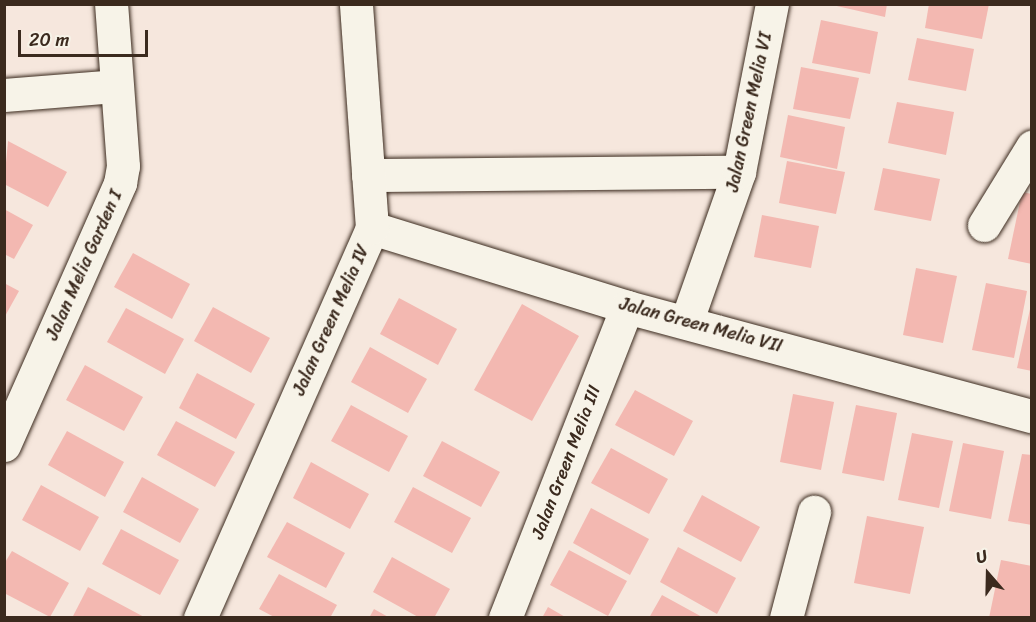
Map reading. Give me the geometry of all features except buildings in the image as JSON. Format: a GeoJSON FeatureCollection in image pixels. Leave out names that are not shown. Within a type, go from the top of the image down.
{"type":"FeatureCollection","features":[{"type":"Feature","properties":{"kind":"street","name":"Jalan Melia Garden I"},"geometry":{"type":"LineString","coordinates":[[4,445],[120,183],[123,166],[115,86],[111,4]]}},
{"type":"Feature","properties":{"kind":"street","name":"Jalan Green Melia IV"},"geometry":{"type":"LineString","coordinates":[[200,618],[372,228],[356,4]]}},
{"type":"Feature","properties":{"kind":"street","name":"Jalan Green Melia VI"},"geometry":{"type":"LineString","coordinates":[[687,320],[739,172],[772,4]]}},
{"type":"Feature","properties":{"kind":"street"},"geometry":{"type":"LineString","coordinates":[[4,95],[115,86]]}},
{"type":"Feature","properties":{"kind":"street"},"geometry":{"type":"LineString","coordinates":[[984,225],[1032,147]]}},
{"type":"Feature","properties":{"kind":"street"},"geometry":{"type":"LineString","coordinates":[[368,175],[739,172]]}},
{"type":"Feature","properties":{"kind":"street","name":"Jalan Green Melia VII"},"geometry":{"type":"LineString","coordinates":[[372,228],[627,307],[687,320],[1032,416]]}},
{"type":"Feature","properties":{"kind":"street","name":"Jalan Green Melia III"},"geometry":{"type":"LineString","coordinates":[[505,618],[627,307]]}},
{"type":"Feature","properties":{"kind":"street"},"geometry":{"type":"LineString","coordinates":[[786,618],[814,512]]}}]}
